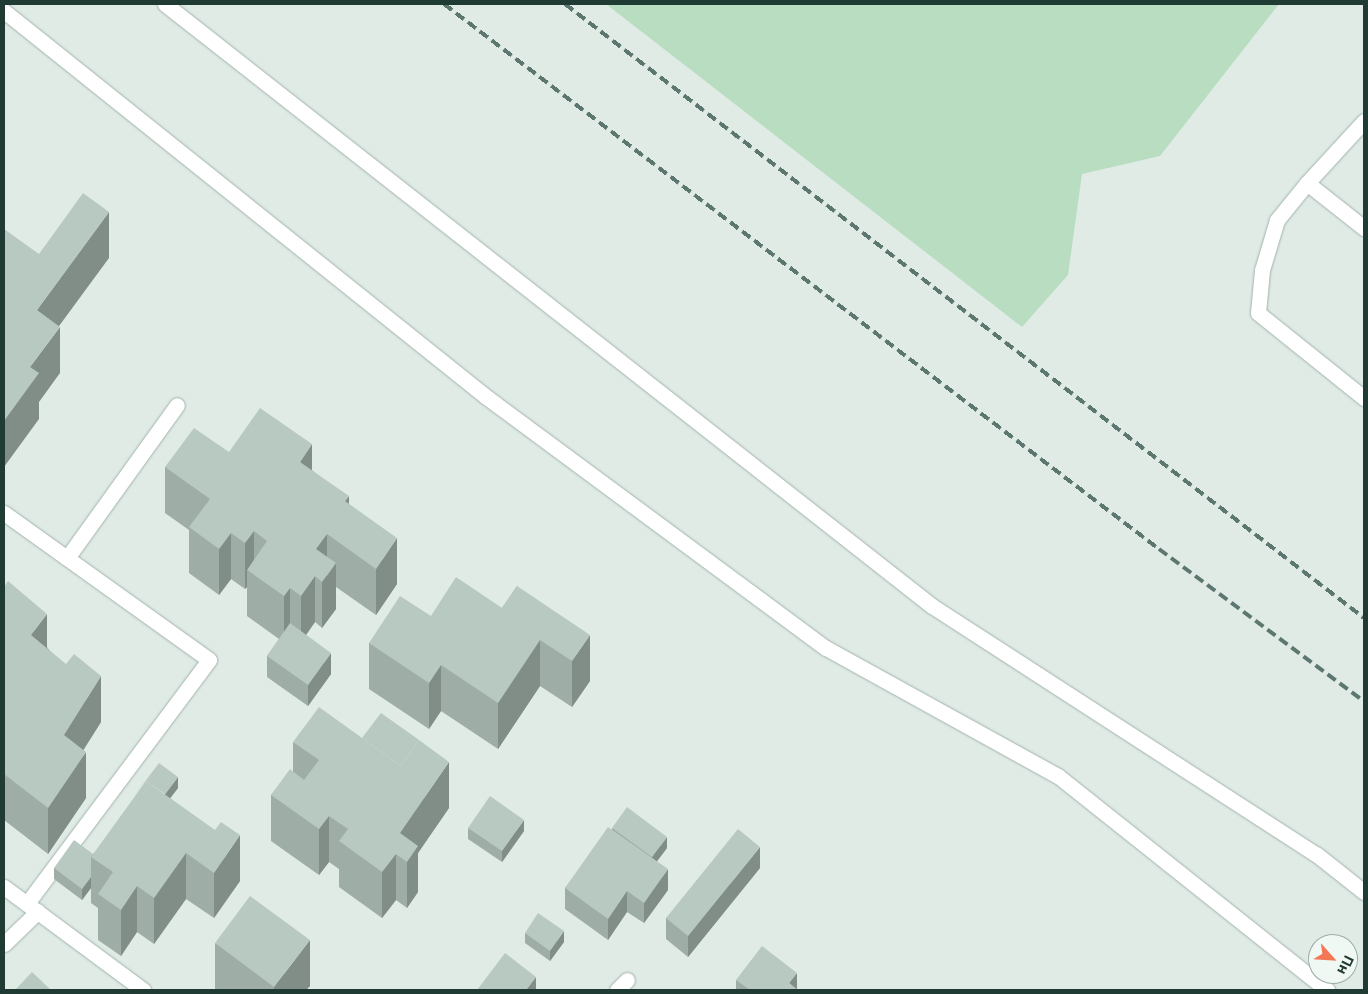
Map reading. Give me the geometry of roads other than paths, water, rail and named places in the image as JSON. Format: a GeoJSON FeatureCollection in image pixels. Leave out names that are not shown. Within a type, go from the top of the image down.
{"type":"FeatureCollection","features":[{"type":"Feature","properties":{"kind":"street"},"geometry":{"type":"LineString","coordinates":[[165,4],[932,606],[1316,854],[1364,892]]}},
{"type":"Feature","properties":{"kind":"street"},"geometry":{"type":"LineString","coordinates":[[4,11],[532,431],[826,648],[1058,776],[1327,990]]}},
{"type":"Feature","properties":{"kind":"street"},"geometry":{"type":"LineString","coordinates":[[1364,121],[1307,183],[1277,220],[1262,270],[1258,313],[1364,398]]}},
{"type":"Feature","properties":{"kind":"street"},"geometry":{"type":"LineString","coordinates":[[1307,183],[1364,228]]}},
{"type":"Feature","properties":{"kind":"street"},"geometry":{"type":"LineString","coordinates":[[67,558],[177,405]]}},
{"type":"Feature","properties":{"kind":"street"},"geometry":{"type":"LineString","coordinates":[[4,513],[209,660],[4,944]]}},
{"type":"Feature","properties":{"kind":"street"},"geometry":{"type":"LineString","coordinates":[[4,887],[143,990]]}},
{"type":"Feature","properties":{"kind":"railway"},"geometry":{"type":"LineString","coordinates":[[444,4],[1159,549],[1364,701]]}},
{"type":"Feature","properties":{"kind":"railway"},"geometry":{"type":"LineString","coordinates":[[565,4],[1364,618]]}}]}
